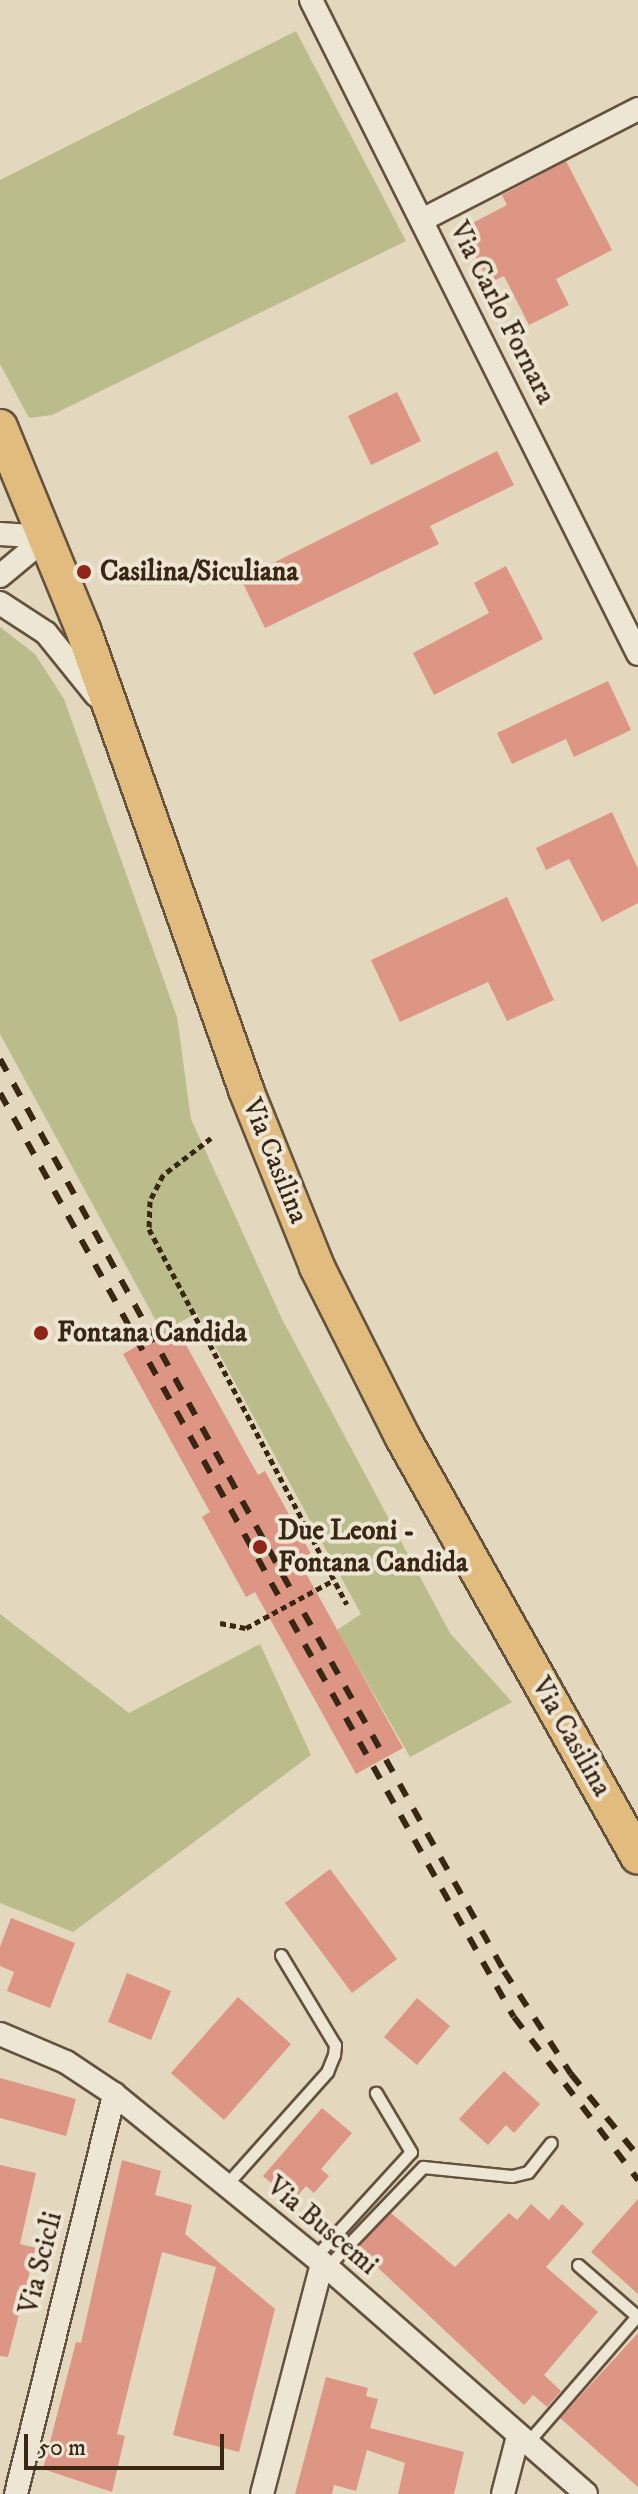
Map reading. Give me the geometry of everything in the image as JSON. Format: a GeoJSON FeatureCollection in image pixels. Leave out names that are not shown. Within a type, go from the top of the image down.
{"type":"FeatureCollection","features":[{"type":"Feature","properties":{"kind":"main road","name":"Via Casilina"},"geometry":{"type":"LineString","coordinates":[[0,427],[47,537],[127,745],[246,1090],[317,1267],[403,1438],[638,1856]]}},
{"type":"Feature","properties":{"kind":"street","name":"Via Carlo Fornara"},"geometry":{"type":"LineString","coordinates":[[311,0],[638,654]]}},
{"type":"Feature","properties":{"kind":"street"},"geometry":{"type":"LineString","coordinates":[[422,220],[638,109]]}},
{"type":"Feature","properties":{"kind":"street"},"geometry":{"type":"LineString","coordinates":[[0,534],[47,537]]}},
{"type":"Feature","properties":{"kind":"street"},"geometry":{"type":"LineString","coordinates":[[0,576],[47,537]]}},
{"type":"Feature","properties":{"kind":"street"},"geometry":{"type":"LineString","coordinates":[[0,603],[29,619],[70,658],[127,745]]}},
{"type":"Feature","properties":{"kind":"street","name":"Via Buscemi"},"geometry":{"type":"LineString","coordinates":[[0,2034],[57,2058],[114,2094],[321,2263],[586,2494]]}},
{"type":"Feature","properties":{"kind":"street","name":"Via Scicli"},"geometry":{"type":"LineString","coordinates":[[16,2494],[114,2094]]}},
{"type":"Feature","properties":{"kind":"street"},"geometry":{"type":"LineString","coordinates":[[262,2494],[321,2263]]}},
{"type":"Feature","properties":{"kind":"street"},"geometry":{"type":"LineString","coordinates":[[503,2494],[522,2440]]}},
{"type":"Feature","properties":{"kind":"lane"},"geometry":{"type":"LineString","coordinates":[[226,2185],[327,2072],[334,2055],[281,1955]]}},
{"type":"Feature","properties":{"kind":"lane"},"geometry":{"type":"LineString","coordinates":[[321,2263],[411,2152],[376,2093]]}},
{"type":"Feature","properties":{"kind":"lane"},"geometry":{"type":"LineString","coordinates":[[321,2263],[423,2167],[512,2176],[528,2172],[551,2143]]}},
{"type":"Feature","properties":{"kind":"lane"},"geometry":{"type":"LineString","coordinates":[[522,2440],[637,2317],[578,2265]]}},
{"type":"Feature","properties":{"kind":"path"},"geometry":{"type":"LineString","coordinates":[[211,1138],[163,1175],[150,1201],[149,1229],[347,1604]]}},
{"type":"Feature","properties":{"kind":"path"},"geometry":{"type":"LineString","coordinates":[[220,1623],[246,1628],[334,1580]]}},
{"type":"Feature","properties":{"kind":"green space"},"geometry":{"type":"Polygon","coordinates":[[[296,31],[406,241],[52,415],[29,418],[0,364],[0,180],[296,31]]]}},
{"type":"Feature","properties":{"kind":"green space"},"geometry":{"type":"Polygon","coordinates":[[[0,627],[35,654],[64,699],[177,1017],[191,1119],[282,1319],[450,1633],[512,1702],[410,1757],[337,1630],[361,1614],[197,1313],[162,1332],[0,1034],[0,627]]]}},
{"type":"Feature","properties":{"kind":"green space"},"geometry":{"type":"Polygon","coordinates":[[[0,1614],[129,1713],[260,1644],[311,1755],[73,1932],[0,1903],[0,1614]]]}},
{"type":"Feature","properties":{"kind":"building"},"geometry":{"type":"Polygon","coordinates":[[[566,161],[612,250],[556,279],[569,305],[529,325],[504,276],[489,283],[461,229],[507,205],[502,195],[566,161]]]}},
{"type":"Feature","properties":{"kind":"building"},"geometry":{"type":"Polygon","coordinates":[[[397,392],[421,441],[371,465],[348,416],[397,392]]]}},
{"type":"Feature","properties":{"kind":"building"},"geometry":{"type":"Polygon","coordinates":[[[497,451],[514,485],[430,526],[439,544],[265,628],[241,579],[497,451]]]}},
{"type":"Feature","properties":{"kind":"building"},"geometry":{"type":"Polygon","coordinates":[[[506,566],[543,639],[434,695],[413,653],[489,613],[474,583],[506,566]]]}},
{"type":"Feature","properties":{"kind":"building"},"geometry":{"type":"Polygon","coordinates":[[[608,681],[631,730],[574,757],[566,739],[512,764],[497,733],[608,681]]]}},
{"type":"Feature","properties":{"kind":"building"},"geometry":{"type":"Polygon","coordinates":[[[612,812],[638,869],[638,903],[602,922],[569,859],[546,870],[536,848],[612,812]]]}},
{"type":"Feature","properties":{"kind":"building"},"geometry":{"type":"Polygon","coordinates":[[[507,897],[554,1000],[507,1021],[488,982],[400,1022],[371,960],[507,897]]]}},
{"type":"Feature","properties":{"kind":"building"},"geometry":{"type":"Polygon","coordinates":[[[175,1325],[258,1475],[265,1471],[316,1563],[304,1570],[403,1748],[356,1774],[255,1592],[246,1597],[202,1517],[210,1512],[123,1354],[175,1325]]]}},
{"type":"Feature","properties":{"kind":"building"},"geometry":{"type":"Polygon","coordinates":[[[330,1869],[397,1959],[352,1993],[285,1903],[330,1869]]]}},
{"type":"Feature","properties":{"kind":"building"},"geometry":{"type":"Polygon","coordinates":[[[11,1918],[75,1943],[50,2008],[7,1991],[14,1972],[0,1966],[0,1947],[11,1918]]]}},
{"type":"Feature","properties":{"kind":"building"},"geometry":{"type":"Polygon","coordinates":[[[127,1973],[171,1991],[151,2040],[108,2022],[127,1973]]]}},
{"type":"Feature","properties":{"kind":"building"},"geometry":{"type":"Polygon","coordinates":[[[238,1997],[291,2044],[224,2120],[171,2073],[238,1997]]]}},
{"type":"Feature","properties":{"kind":"building"},"geometry":{"type":"Polygon","coordinates":[[[417,1998],[450,2026],[417,2065],[384,2037],[417,1998]]]}},
{"type":"Feature","properties":{"kind":"building"},"geometry":{"type":"Polygon","coordinates":[[[504,2071],[540,2104],[514,2133],[506,2125],[488,2145],[459,2119],[504,2071]]]}},
{"type":"Feature","properties":{"kind":"building"},"geometry":{"type":"Polygon","coordinates":[[[0,2078],[76,2099],[66,2136],[0,2118],[0,2078]]]}},
{"type":"Feature","properties":{"kind":"building"},"geometry":{"type":"Polygon","coordinates":[[[322,2108],[352,2133],[321,2169],[329,2176],[314,2193],[306,2186],[293,2201],[263,2176],[322,2108]]]}},
{"type":"Feature","properties":{"kind":"building"},"geometry":{"type":"Polygon","coordinates":[[[122,2160],[161,2171],[155,2195],[192,2205],[185,2234],[275,2309],[239,2452],[173,2435],[216,2267],[162,2252],[117,2434],[125,2436],[112,2492],[43,2469],[76,2342],[81,2343],[122,2160]]]}},
{"type":"Feature","properties":{"kind":"building"},"geometry":{"type":"Polygon","coordinates":[[[0,2165],[36,2173],[20,2244],[36,2248],[8,2357],[0,2356],[0,2165]]]}},
{"type":"Feature","properties":{"kind":"building"},"geometry":{"type":"Polygon","coordinates":[[[638,2199],[638,2294],[591,2252],[638,2199]]]}},
{"type":"Feature","properties":{"kind":"building"},"geometry":{"type":"Polygon","coordinates":[[[531,2204],[549,2220],[562,2204],[584,2224],[546,2267],[598,2312],[544,2375],[561,2391],[547,2407],[533,2395],[524,2405],[357,2248],[391,2213],[455,2267],[509,2213],[517,2220],[531,2204]]]}},
{"type":"Feature","properties":{"kind":"building"},"geometry":{"type":"Polygon","coordinates":[[[638,2333],[638,2487],[560,2418],[638,2333]]]}},
{"type":"Feature","properties":{"kind":"building"},"geometry":{"type":"Polygon","coordinates":[[[326,2377],[368,2388],[366,2396],[378,2399],[370,2428],[464,2452],[454,2494],[398,2494],[405,2463],[367,2450],[356,2491],[334,2485],[332,2494],[295,2494],[326,2377]]]}},
{"type":"Feature","properties":{"kind":"railway"},"geometry":{"type":"LineString","coordinates":[[0,1059],[290,1588]]}},
{"type":"Feature","properties":{"kind":"railway"},"geometry":{"type":"LineString","coordinates":[[0,1093],[278,1595]]}},
{"type":"Feature","properties":{"kind":"railway"},"geometry":{"type":"LineString","coordinates":[[304,1613],[504,1971],[571,2074],[638,2156]]}},
{"type":"Feature","properties":{"kind":"railway"},"geometry":{"type":"LineString","coordinates":[[291,1620],[514,2017],[638,2180]]}},
{"type":"Feature","properties":{"kind":"place","name":"Casilina/Siculiana"},"geometry":{"type":"Point","coordinates":[84,572]}},
{"type":"Feature","properties":{"kind":"place","name":"Fontana Candida"},"geometry":{"type":"Point","coordinates":[41,1333]}},
{"type":"Feature","properties":{"kind":"place","name":"Due Leoni - Fontana Candida"},"geometry":{"type":"Point","coordinates":[260,1547]}}]}
